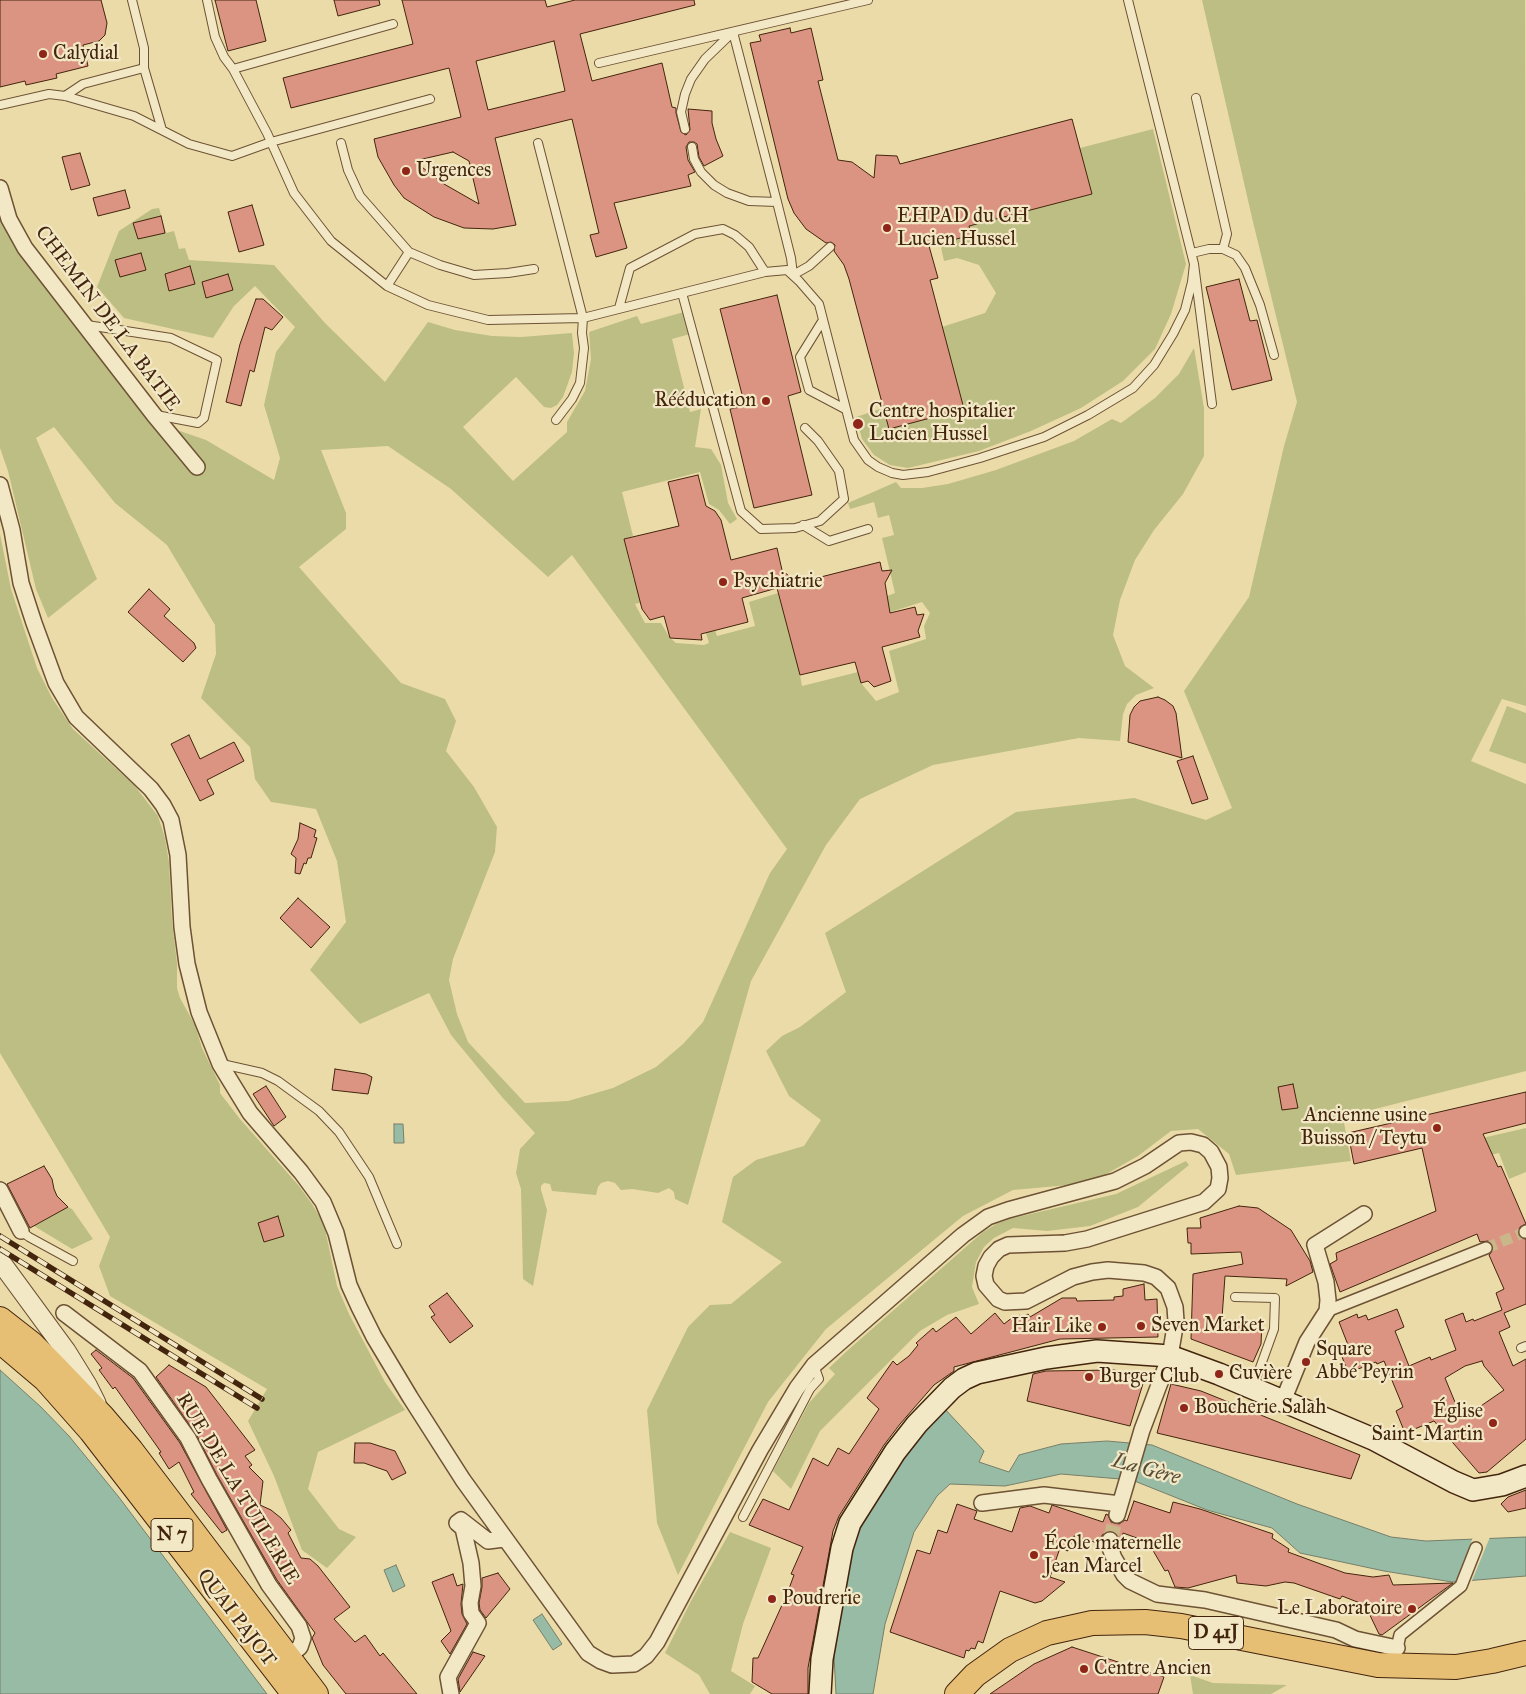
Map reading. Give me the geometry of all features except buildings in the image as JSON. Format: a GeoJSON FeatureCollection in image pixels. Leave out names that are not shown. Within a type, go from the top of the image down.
{"type":"FeatureCollection","features":[{"type":"Feature","properties":{"kind":"main road","name":"N 7"},"geometry":{"type":"LineString","coordinates":[[0,1319],[32,1344],[102,1416]]}},
{"type":"Feature","properties":{"kind":"main road","name":"QUAI PAJOT"},"geometry":{"type":"LineString","coordinates":[[0,1341],[45,1380],[91,1431],[294,1694]]}},
{"type":"Feature","properties":{"kind":"main road"},"geometry":{"type":"LineString","coordinates":[[820,1694],[822,1659],[842,1548],[850,1523],[895,1452],[917,1424],[952,1388],[964,1379],[977,1373],[1046,1358],[1097,1351],[1170,1356],[1189,1362],[1373,1439],[1454,1482],[1473,1490],[1502,1485],[1526,1476]]}},
{"type":"Feature","properties":{"kind":"main road","name":"QUAI PAJOT"},"geometry":{"type":"LineString","coordinates":[[102,1416],[131,1450],[316,1694]]}},
{"type":"Feature","properties":{"kind":"main road","name":"D 41J"},"geometry":{"type":"LineString","coordinates":[[957,1694],[975,1675],[1010,1650],[1047,1633],[1092,1623],[1145,1622],[1180,1626],[1378,1665],[1456,1668],[1492,1662],[1526,1653]]}},
{"type":"Feature","properties":{"kind":"street","name":"CHEMIN DE LA BATIE"},"geometry":{"type":"LineString","coordinates":[[0,188],[9,219],[25,248],[196,467]]}},
{"type":"Feature","properties":{"kind":"street"},"geometry":{"type":"LineString","coordinates":[[0,485],[12,530],[21,583],[59,690],[76,717],[151,789],[171,820],[178,855],[182,927],[187,964],[199,1012],[220,1064],[250,1113],[301,1172],[323,1202],[336,1233],[349,1285],[374,1337],[463,1480],[588,1653],[601,1661],[612,1665],[634,1664],[646,1656],[657,1642],[760,1450],[796,1388],[814,1364],[963,1235],[988,1217],[1115,1181],[1145,1166],[1179,1143],[1191,1142],[1203,1145],[1210,1152],[1219,1167],[1220,1178],[1218,1189],[1204,1202],[1087,1239],[1064,1243],[1008,1245],[999,1249],[991,1257],[986,1266],[984,1276],[986,1285],[998,1299],[1005,1302],[1026,1301],[1073,1277],[1092,1272],[1108,1270],[1144,1273],[1156,1277],[1168,1288],[1175,1307],[1176,1321],[1170,1356],[1142,1430],[1121,1503],[1044,1495],[982,1503]]}},
{"type":"Feature","properties":{"kind":"street"},"geometry":{"type":"LineString","coordinates":[[0,1190],[21,1231]]}},
{"type":"Feature","properties":{"kind":"street"},"geometry":{"type":"LineString","coordinates":[[1283,1401],[1307,1342],[1327,1311],[1326,1282],[1315,1245],[1364,1214]]}},
{"type":"Feature","properties":{"kind":"street"},"geometry":{"type":"LineString","coordinates":[[1327,1311],[1486,1248]]}},
{"type":"Feature","properties":{"kind":"street"},"geometry":{"type":"LineString","coordinates":[[0,1261],[66,1352],[87,1385],[102,1416]]}},
{"type":"Feature","properties":{"kind":"street","name":"RUE DE LA TUILERIE"},"geometry":{"type":"LineString","coordinates":[[64,1313],[140,1371],[188,1438],[269,1585],[299,1626],[303,1638],[300,1647],[288,1657]]}},
{"type":"Feature","properties":{"kind":"street"},"geometry":{"type":"LineString","coordinates":[[452,1694],[448,1677],[478,1623],[470,1613],[473,1586],[471,1563],[463,1528],[457,1523],[461,1520],[488,1541],[504,1539]]}},
{"type":"Feature","properties":{"kind":"street"},"geometry":{"type":"LineString","coordinates":[[1110,1540],[1110,1548],[1124,1576],[1130,1581],[1157,1594],[1205,1600],[1336,1630],[1355,1639],[1397,1648],[1400,1635],[1461,1586],[1476,1548]]}},
{"type":"Feature","properties":{"kind":"lane"},"geometry":{"type":"LineString","coordinates":[[132,0],[144,48],[144,68],[162,130]]}},
{"type":"Feature","properties":{"kind":"lane"},"geometry":{"type":"LineString","coordinates":[[208,0],[215,37],[271,142],[294,192],[331,241],[386,286],[428,305],[488,320],[583,318],[765,272],[787,270],[819,304],[845,409],[854,440],[859,450],[878,467],[892,473],[903,475],[928,472],[980,458],[1044,437],[1088,415],[1133,388],[1154,365],[1185,310],[1194,264]]}},
{"type":"Feature","properties":{"kind":"lane"},"geometry":{"type":"LineString","coordinates":[[599,63],[868,0]]}},
{"type":"Feature","properties":{"kind":"lane"},"geometry":{"type":"LineString","coordinates":[[1128,0],[1192,253],[1212,404]]}},
{"type":"Feature","properties":{"kind":"lane"},"geometry":{"type":"LineString","coordinates":[[233,69],[392,24]]}},
{"type":"Feature","properties":{"kind":"lane"},"geometry":{"type":"LineString","coordinates":[[685,129],[681,112],[691,79],[705,59],[733,32]]}},
{"type":"Feature","properties":{"kind":"lane"},"geometry":{"type":"LineString","coordinates":[[733,32],[778,202],[793,275]]}},
{"type":"Feature","properties":{"kind":"lane"},"geometry":{"type":"LineString","coordinates":[[65,96],[83,84],[144,68]]}},
{"type":"Feature","properties":{"kind":"lane"},"geometry":{"type":"LineString","coordinates":[[0,105],[49,94],[65,96],[134,116],[189,144],[232,156],[271,142],[430,99]]}},
{"type":"Feature","properties":{"kind":"lane"},"geometry":{"type":"LineString","coordinates":[[1196,98],[1227,234],[1223,249]]}},
{"type":"Feature","properties":{"kind":"lane"},"geometry":{"type":"LineString","coordinates":[[341,143],[348,170],[360,196],[409,252],[440,265],[474,275],[534,269]]}},
{"type":"Feature","properties":{"kind":"lane"},"geometry":{"type":"LineString","coordinates":[[538,143],[583,318],[584,348],[580,383],[572,399],[556,420]]}},
{"type":"Feature","properties":{"kind":"lane"},"geometry":{"type":"LineString","coordinates":[[692,147],[694,159],[701,172],[714,185],[727,193],[749,201],[778,202]]}},
{"type":"Feature","properties":{"kind":"lane"},"geometry":{"type":"LineString","coordinates":[[619,308],[630,268],[694,234],[724,229],[735,235],[749,247],[765,272]]}},
{"type":"Feature","properties":{"kind":"lane"},"geometry":{"type":"LineString","coordinates":[[793,275],[809,266],[830,247]]}},
{"type":"Feature","properties":{"kind":"lane"},"geometry":{"type":"LineString","coordinates":[[1192,253],[1209,249],[1223,249],[1236,255],[1245,268],[1260,305],[1274,355]]}},
{"type":"Feature","properties":{"kind":"lane"},"geometry":{"type":"LineString","coordinates":[[386,286],[409,252]]}},
{"type":"Feature","properties":{"kind":"lane"},"geometry":{"type":"LineString","coordinates":[[682,293],[741,511],[761,529],[795,528],[820,521],[844,499],[839,472],[818,441],[805,428]]}},
{"type":"Feature","properties":{"kind":"lane"},"geometry":{"type":"LineString","coordinates":[[823,320],[800,357],[809,390],[845,409]]}},
{"type":"Feature","properties":{"kind":"lane"},"geometry":{"type":"LineString","coordinates":[[85,325],[171,338],[217,360],[204,418],[198,423],[154,415]]}},
{"type":"Feature","properties":{"kind":"lane"},"geometry":{"type":"LineString","coordinates":[[803,525],[828,541],[868,529]]}},
{"type":"Feature","properties":{"kind":"lane"},"geometry":{"type":"LineString","coordinates":[[220,1064],[262,1073],[278,1081],[319,1111],[339,1132],[369,1177],[397,1244]]}},
{"type":"Feature","properties":{"kind":"lane"},"geometry":{"type":"LineString","coordinates":[[21,1231],[73,1262]]}},
{"type":"Feature","properties":{"kind":"lane"},"geometry":{"type":"LineString","coordinates":[[1235,1297],[1275,1298],[1274,1329],[1252,1389]]}},
{"type":"Feature","properties":{"kind":"lane"},"geometry":{"type":"LineString","coordinates":[[743,1517],[810,1389],[819,1379],[814,1364]]}},
{"type":"Feature","properties":{"kind":"green space"},"geometry":{"type":"Polygon","coordinates":[[[1202,0],[1525,0],[1526,706],[1502,699],[1471,761],[1526,784],[1526,1071],[1343,1117],[1351,1161],[1236,1175],[1229,1154],[1198,1129],[1171,1131],[1138,1156],[1103,1176],[1069,1185],[1013,1190],[963,1216],[826,1329],[768,1402],[678,1575],[657,1523],[647,1410],[688,1327],[710,1305],[731,1304],[782,1262],[722,1222],[733,1177],[756,1160],[804,1146],[821,1120],[789,1096],[766,1051],[782,1036],[800,1027],[846,992],[825,933],[1016,812],[1134,798],[1206,820],[1232,808],[1184,691],[1249,597],[1284,446],[1297,402],[1202,0]]]}},
{"type":"Feature","properties":{"kind":"green space"},"geometry":{"type":"Polygon","coordinates":[[[1153,129],[1186,264],[1171,314],[1155,349],[1123,381],[1081,408],[1031,431],[979,451],[908,468],[890,465],[874,455],[862,439],[856,417],[883,408],[889,429],[964,409],[942,327],[985,313],[996,293],[979,265],[957,258],[944,261],[940,243],[971,234],[969,226],[1092,194],[1080,148],[1153,129]]]}},
{"type":"Feature","properties":{"kind":"green space"},"geometry":{"type":"Polygon","coordinates":[[[0,187],[13,233],[148,420],[206,440],[274,480],[280,458],[264,405],[276,352],[295,327],[255,286],[234,306],[213,338],[124,318],[97,287],[119,231],[152,209],[159,208],[166,233],[174,231],[179,249],[185,248],[189,260],[274,265],[325,323],[385,382],[428,322],[455,330],[492,336],[521,337],[572,333],[574,353],[572,372],[563,397],[557,405],[551,408],[544,407],[516,377],[463,427],[513,481],[567,432],[567,422],[585,391],[591,359],[589,332],[637,316],[641,324],[684,312],[690,334],[672,339],[690,412],[701,409],[695,447],[711,449],[721,465],[728,503],[737,519],[730,524],[719,510],[709,504],[700,472],[622,492],[633,536],[624,539],[634,581],[646,579],[655,599],[635,604],[645,623],[661,623],[670,638],[676,643],[704,645],[709,643],[705,630],[714,627],[717,636],[755,626],[749,602],[778,593],[802,686],[858,672],[861,683],[876,701],[899,692],[889,651],[926,639],[924,626],[930,613],[922,602],[878,616],[877,600],[895,593],[882,538],[894,535],[889,515],[878,518],[874,502],[850,509],[848,503],[896,482],[901,488],[922,488],[948,484],[996,470],[1074,441],[1112,419],[1121,423],[1155,398],[1179,374],[1194,348],[1204,408],[1204,456],[1183,494],[1154,530],[1135,560],[1120,600],[1113,635],[1125,666],[1154,688],[1136,695],[1127,704],[1123,714],[1120,741],[1079,738],[933,765],[860,799],[826,845],[751,981],[688,1205],[675,1199],[674,1192],[669,1188],[658,1193],[632,1189],[621,1190],[615,1183],[608,1181],[601,1183],[596,1195],[552,1191],[550,1184],[544,1183],[541,1186],[541,1190],[547,1210],[533,1286],[523,1279],[521,1189],[516,1173],[520,1149],[535,1133],[502,1097],[451,1035],[429,993],[360,1024],[310,970],[346,922],[337,861],[316,809],[271,802],[255,779],[250,747],[201,698],[216,654],[215,625],[167,545],[115,503],[54,427],[36,438],[97,579],[48,618],[36,589],[8,471],[0,448],[0,187]],[[388,446],[321,450],[346,513],[346,529],[299,567],[401,683],[445,699],[456,721],[446,751],[474,787],[497,827],[495,852],[453,959],[449,980],[457,1014],[468,1042],[525,1103],[568,1101],[613,1088],[656,1067],[683,1044],[703,1022],[770,873],[787,849],[572,555],[548,577],[451,489],[388,446]]]}},
{"type":"Feature","properties":{"kind":"green space"},"geometry":{"type":"Polygon","coordinates":[[[0,534],[11,589],[37,668],[52,698],[73,729],[134,785],[158,816],[165,838],[169,862],[172,921],[177,963],[177,988],[220,1085],[220,1093],[240,1119],[299,1186],[324,1224],[337,1286],[349,1314],[385,1382],[405,1410],[318,1452],[308,1489],[339,1529],[356,1537],[327,1568],[302,1550],[274,1476],[248,1421],[267,1389],[110,1296],[99,1266],[110,1237],[0,1053],[0,534]]]}},
{"type":"Feature","properties":{"kind":"green space"},"geometry":{"type":"Polygon","coordinates":[[[1507,706],[1526,713],[1526,764],[1489,751],[1507,706]]]}},
{"type":"Feature","properties":{"kind":"green space"},"geometry":{"type":"Polygon","coordinates":[[[1526,1128],[1526,1172],[1509,1179],[1499,1153],[1469,1160],[1465,1142],[1526,1128]]]}},
{"type":"Feature","properties":{"kind":"green space"},"geometry":{"type":"Polygon","coordinates":[[[1186,1161],[1189,1165],[1138,1207],[1090,1226],[1047,1231],[1013,1228],[994,1238],[984,1247],[976,1262],[972,1287],[979,1304],[947,1315],[920,1331],[820,1431],[791,1489],[773,1471],[809,1403],[835,1374],[829,1368],[983,1232],[1009,1219],[1116,1194],[1186,1161]]]}},
{"type":"Feature","properties":{"kind":"green space"},"geometry":{"type":"Polygon","coordinates":[[[68,1207],[72,1209],[93,1239],[72,1249],[34,1226],[68,1207]]]}},
{"type":"Feature","properties":{"kind":"green space"},"geometry":{"type":"Polygon","coordinates":[[[730,1532],[771,1548],[743,1624],[731,1671],[755,1686],[750,1694],[710,1694],[699,1675],[665,1653],[691,1601],[730,1532]]]}},
{"type":"Feature","properties":{"kind":"green space"},"geometry":{"type":"Polygon","coordinates":[[[1190,1675],[1213,1683],[1287,1685],[1271,1694],[1193,1694],[1190,1675]]]}},
{"type":"Feature","properties":{"kind":"water"},"geometry":{"type":"Polygon","coordinates":[[[394,1124],[403,1124],[404,1143],[394,1143],[394,1124]]]}},
{"type":"Feature","properties":{"kind":"water"},"geometry":{"type":"Polygon","coordinates":[[[0,1370],[41,1407],[69,1436],[118,1496],[267,1694],[0,1694],[0,1370]]]}},
{"type":"Feature","properties":{"kind":"water","name":"La Gère"},"geometry":{"type":"Polygon","coordinates":[[[944,1408],[984,1451],[979,1462],[1009,1472],[1019,1455],[1061,1444],[1107,1441],[1152,1445],[1297,1504],[1391,1537],[1426,1541],[1526,1537],[1526,1576],[1452,1582],[1384,1571],[1300,1553],[1272,1528],[1207,1510],[1132,1480],[1061,1474],[1005,1486],[950,1484],[937,1496],[914,1532],[885,1624],[873,1694],[836,1694],[834,1656],[855,1535],[913,1444],[944,1408]]]}},
{"type":"Feature","properties":{"kind":"water"},"geometry":{"type":"Polygon","coordinates":[[[396,1565],[405,1586],[393,1592],[384,1570],[396,1565]]]}},
{"type":"Feature","properties":{"kind":"water"},"geometry":{"type":"Polygon","coordinates":[[[542,1614],[562,1644],[553,1650],[533,1620],[542,1614]]]}},
{"type":"Feature","properties":{"kind":"pier"},"geometry":{"type":"Polygon","coordinates":[[[1473,1537],[1490,1537],[1471,1583],[1455,1584],[1473,1537]]]}},
{"type":"Feature","properties":{"kind":"tunnel"},"geometry":{"type":"LineString","coordinates":[[1486,1248],[1525,1232]]}},
{"type":"Feature","properties":{"kind":"tunnel"},"geometry":{"type":"LineString","coordinates":[[1110,1540],[1117,1515]]}},
{"type":"Feature","properties":{"kind":"railway"},"geometry":{"type":"LineString","coordinates":[[0,1236],[262,1399]]}},
{"type":"Feature","properties":{"kind":"railway"},"geometry":{"type":"LineString","coordinates":[[0,1249],[257,1408]]}},
{"type":"Feature","properties":{"kind":"place","name":"Calydial"},"geometry":{"type":"Point","coordinates":[43,54]}},
{"type":"Feature","properties":{"kind":"place","name":"Urgences"},"geometry":{"type":"Point","coordinates":[406,171]}},
{"type":"Feature","properties":{"kind":"place","name":"EHPAD du CH Lucien Hussel"},"geometry":{"type":"Point","coordinates":[887,228]}},
{"type":"Feature","properties":{"kind":"place","name":"Rééducation"},"geometry":{"type":"Point","coordinates":[766,401]}},
{"type":"Feature","properties":{"kind":"place","name":"Centre hospitalier Lucien Hussel"},"geometry":{"type":"Point","coordinates":[858,424]}},
{"type":"Feature","properties":{"kind":"place","name":"Psychiatrie"},"geometry":{"type":"Point","coordinates":[723,582]}},
{"type":"Feature","properties":{"kind":"place","name":"Ancienne usine Buisson / Teytu"},"geometry":{"type":"Point","coordinates":[1437,1128]}},
{"type":"Feature","properties":{"kind":"place","name":"Seven Market"},"geometry":{"type":"Point","coordinates":[1141,1326]}},
{"type":"Feature","properties":{"kind":"place","name":"Hair Like"},"geometry":{"type":"Point","coordinates":[1102,1327]}},
{"type":"Feature","properties":{"kind":"place","name":"Square Abbé Peyrin"},"geometry":{"type":"Point","coordinates":[1306,1362]}},
{"type":"Feature","properties":{"kind":"place","name":"Cuvière"},"geometry":{"type":"Point","coordinates":[1219,1374]}},
{"type":"Feature","properties":{"kind":"place","name":"Burger Club"},"geometry":{"type":"Point","coordinates":[1089,1377]}},
{"type":"Feature","properties":{"kind":"place","name":"Boucherie Salah"},"geometry":{"type":"Point","coordinates":[1184,1408]}},
{"type":"Feature","properties":{"kind":"place","name":"Église Saint-Martin"},"geometry":{"type":"Point","coordinates":[1493,1423]}},
{"type":"Feature","properties":{"kind":"place","name":"École maternelle Jean Marcel"},"geometry":{"type":"Point","coordinates":[1034,1555]}},
{"type":"Feature","properties":{"kind":"place","name":"Poudrerie"},"geometry":{"type":"Point","coordinates":[772,1599]}},
{"type":"Feature","properties":{"kind":"place","name":"Le Laboratoire"},"geometry":{"type":"Point","coordinates":[1412,1609]}},
{"type":"Feature","properties":{"kind":"place","name":"Centre Ancien"},"geometry":{"type":"Point","coordinates":[1084,1669]}}]}
